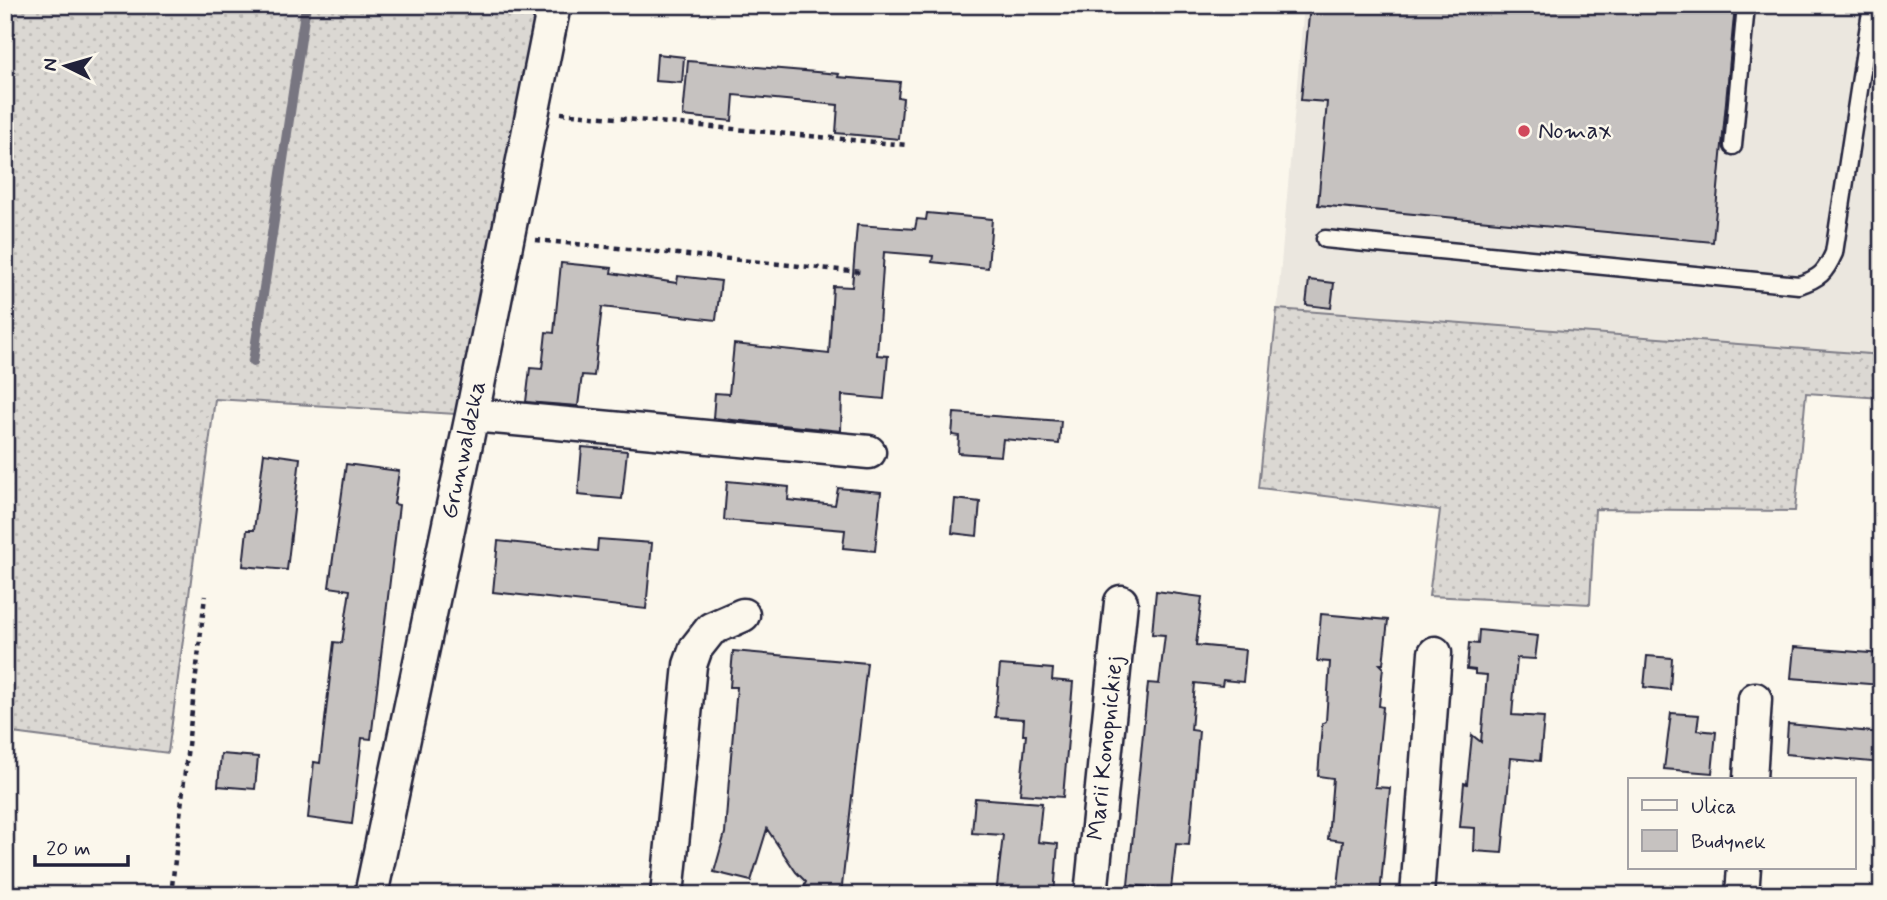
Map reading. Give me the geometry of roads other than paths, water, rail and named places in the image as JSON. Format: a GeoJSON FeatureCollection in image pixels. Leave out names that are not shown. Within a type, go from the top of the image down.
{"type":"FeatureCollection","features":[{"type":"Feature","properties":{"kind":"street","name":"Grunwaldzka"},"geometry":{"type":"LineString","coordinates":[[371,895],[472,415],[554,5]]}},
{"type":"Feature","properties":{"kind":"street"},"geometry":{"type":"LineString","coordinates":[[472,415],[869,452]]}},
{"type":"Feature","properties":{"kind":"street","name":"Marii Konopnickiej"},"geometry":{"type":"LineString","coordinates":[[1091,895],[1121,602]]}},
{"type":"Feature","properties":{"kind":"street"},"geometry":{"type":"LineString","coordinates":[[667,895],[690,665],[696,648],[711,629],[743,615]]}},
{"type":"Feature","properties":{"kind":"street"},"geometry":{"type":"LineString","coordinates":[[1417,895],[1435,653]]}},
{"type":"Feature","properties":{"kind":"street"},"geometry":{"type":"LineString","coordinates":[[1750,778],[1755,699]]}},
{"type":"Feature","properties":{"kind":"street"},"geometry":{"type":"LineString","coordinates":[[1742,895],[1744,869]]}},
{"type":"Feature","properties":{"kind":"lane"},"geometry":{"type":"LineString","coordinates":[[1733,146],[1746,5]]}},
{"type":"Feature","properties":{"kind":"lane"},"geometry":{"type":"LineString","coordinates":[[1325,239],[1799,285],[1813,280],[1825,271],[1834,253],[1872,5]]}},
{"type":"Feature","properties":{"kind":"waterway"},"geometry":{"type":"LineString","coordinates":[[253,362],[306,5]]}},
{"type":"Feature","properties":{"kind":"place","name":"Nomax"},"geometry":{"type":"Point","coordinates":[1524,131]}}]}
